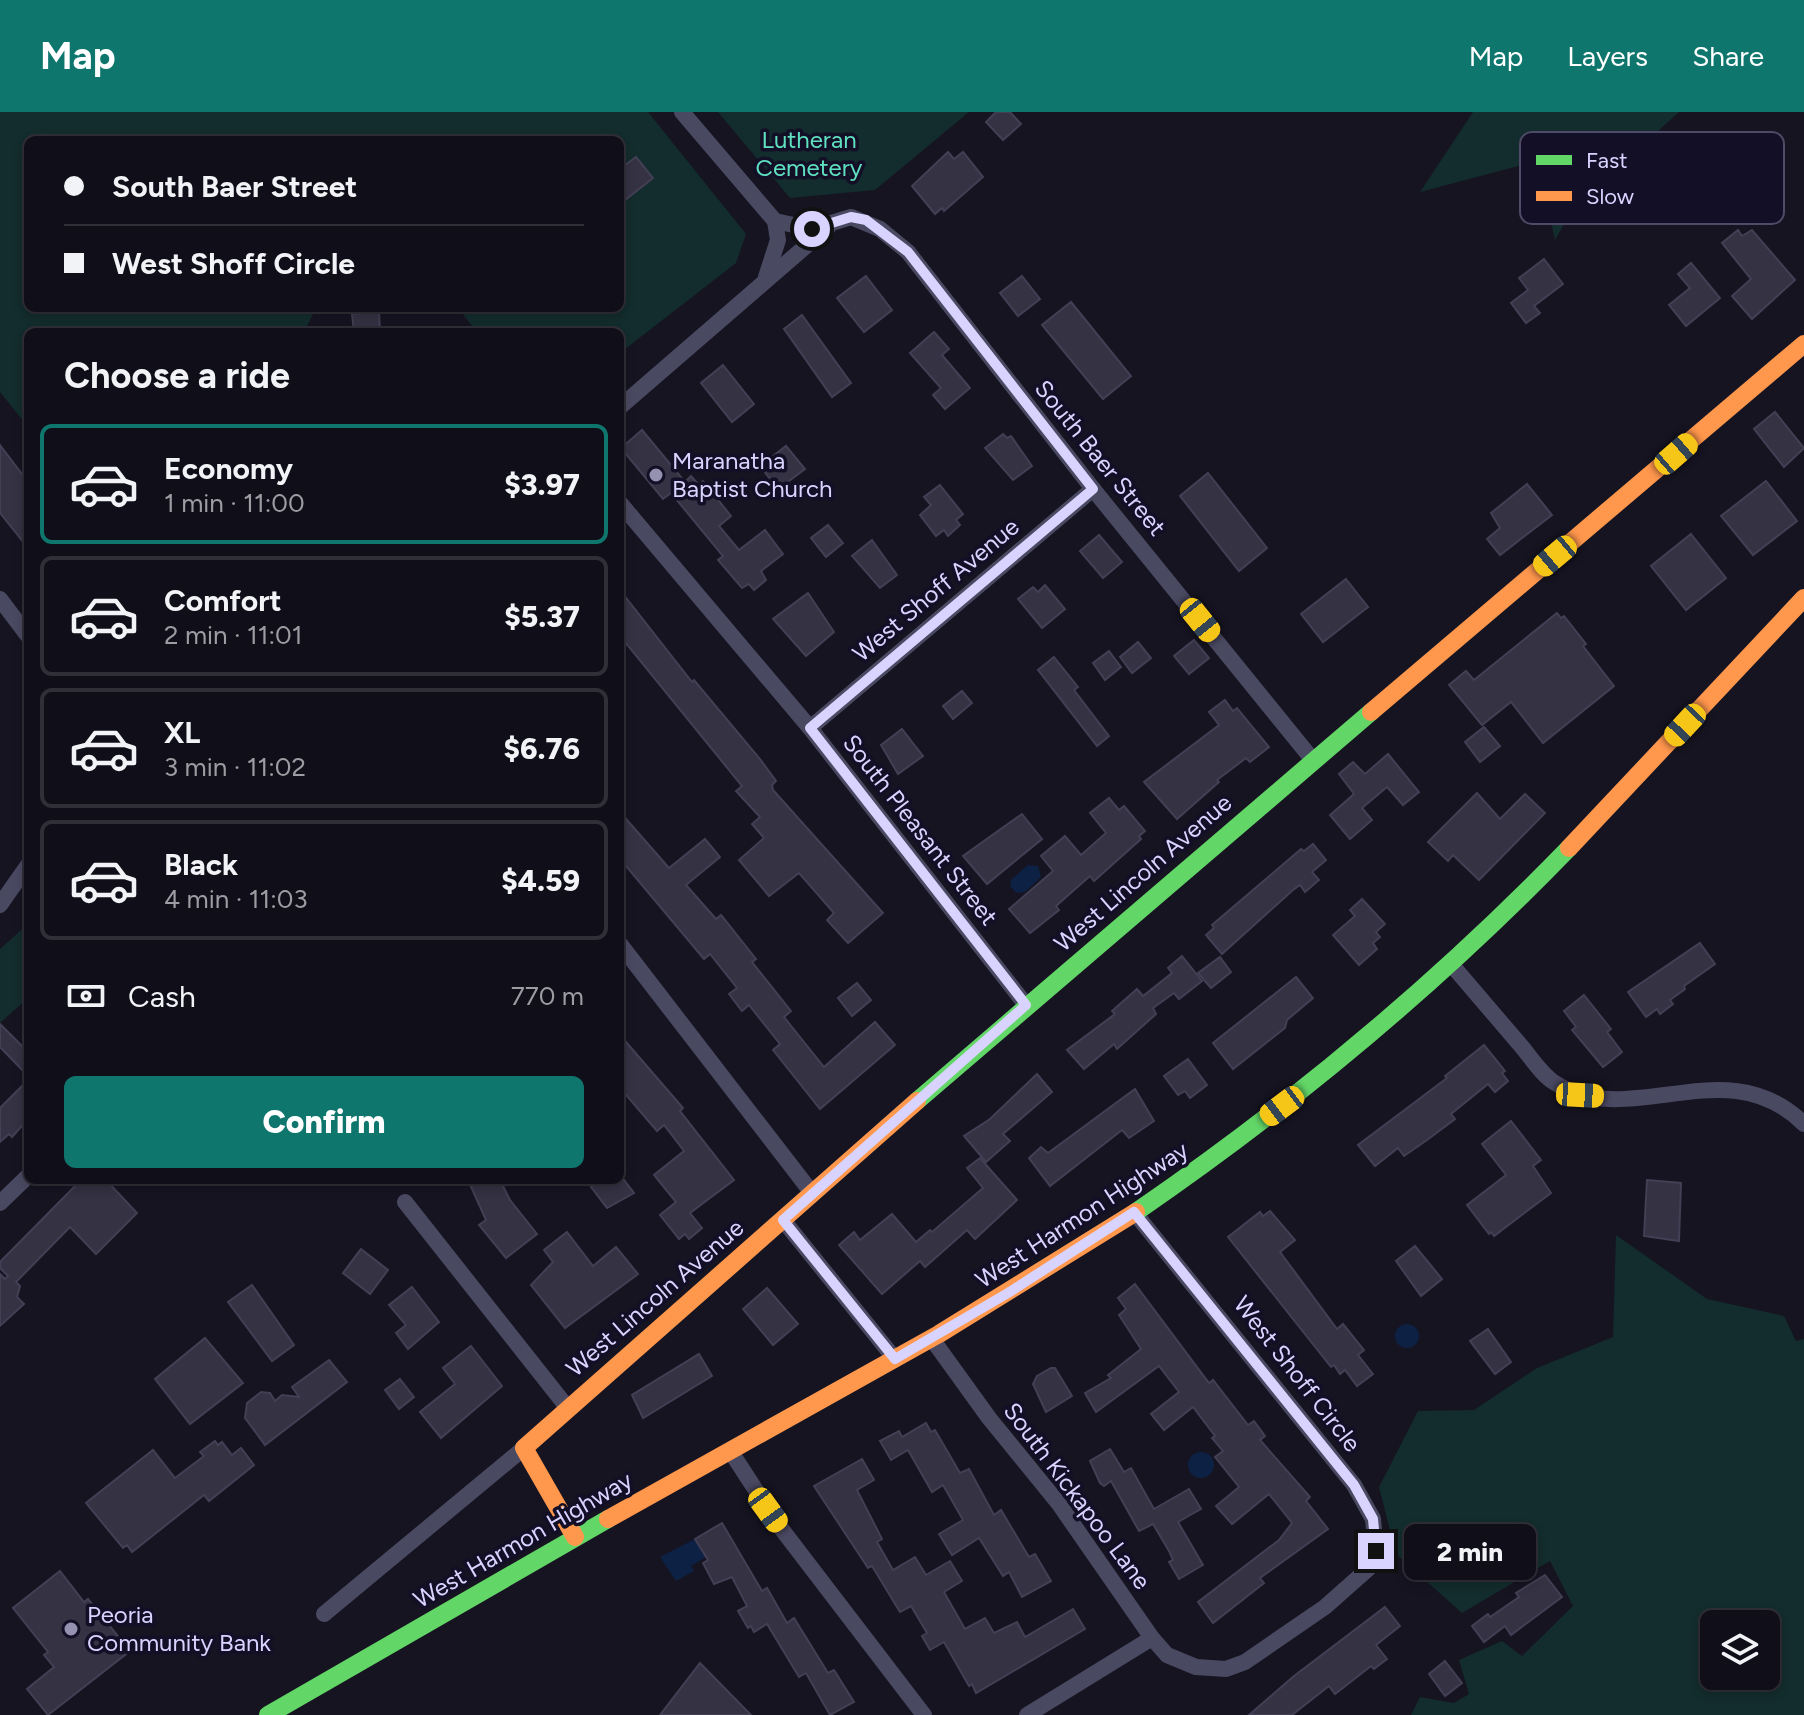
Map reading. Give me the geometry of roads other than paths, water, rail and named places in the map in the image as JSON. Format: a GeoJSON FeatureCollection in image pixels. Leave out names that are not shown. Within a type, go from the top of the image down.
{"type":"FeatureCollection","features":[{"type":"Feature","properties":{"kind":"main road","name":"West Lincoln Avenue"},"geometry":{"type":"LineString","coordinates":[[524,1448],[1026,1005],[1804,344]]}},
{"type":"Feature","properties":{"kind":"main road","name":"West Harmon Highway"},"geometry":{"type":"LineString","coordinates":[[268,1715],[575,1537],[932,1339],[1134,1212],[1300,1092],[1451,964],[1551,866],[1804,598]]}},
{"type":"Feature","properties":{"kind":"main road"},"geometry":{"type":"LineString","coordinates":[[524,1448],[575,1537]]}},
{"type":"Feature","properties":{"kind":"street"},"geometry":{"type":"LineString","coordinates":[[682,112],[775,221],[778,240],[766,277]]}},
{"type":"Feature","properties":{"kind":"street","name":"South Baer Street"},"geometry":{"type":"LineString","coordinates":[[832,223],[851,217],[866,220],[908,252],[1093,489],[1312,759]]}},
{"type":"Feature","properties":{"kind":"street"},"geometry":{"type":"LineString","coordinates":[[775,221],[812,229],[832,223]]}},
{"type":"Feature","properties":{"kind":"street"},"geometry":{"type":"LineString","coordinates":[[624,403],[766,277],[832,223]]}},
{"type":"Feature","properties":{"kind":"street","name":"West Shoff Avenue"},"geometry":{"type":"LineString","coordinates":[[810,728],[1093,489]]}},
{"type":"Feature","properties":{"kind":"street","name":"South Pleasant Street"},"geometry":{"type":"LineString","coordinates":[[624,508],[810,728],[1026,1005]]}},
{"type":"Feature","properties":{"kind":"street"},"geometry":{"type":"LineString","coordinates":[[0,599],[24,631]]}},
{"type":"Feature","properties":{"kind":"street"},"geometry":{"type":"LineString","coordinates":[[0,905],[24,871]]}},
{"type":"Feature","properties":{"kind":"street"},"geometry":{"type":"LineString","coordinates":[[624,949],[812,1193]]}},
{"type":"Feature","properties":{"kind":"street"},"geometry":{"type":"LineString","coordinates":[[1451,964],[1553,1082],[1580,1095],[1634,1098],[1722,1088],[1759,1094],[1789,1108],[1804,1124]]}},
{"type":"Feature","properties":{"kind":"street"},"geometry":{"type":"LineString","coordinates":[[0,1203],[24,1180]]}},
{"type":"Feature","properties":{"kind":"street"},"geometry":{"type":"LineString","coordinates":[[405,1202],[567,1407]]}},
{"type":"Feature","properties":{"kind":"street","name":"West Shoff Circle"},"geometry":{"type":"LineString","coordinates":[[1134,1212],[1354,1485],[1373,1519],[1376,1551],[1369,1568],[1354,1585],[1245,1662],[1226,1669],[1196,1667]]}},
{"type":"Feature","properties":{"kind":"street"},"geometry":{"type":"LineString","coordinates":[[783,1220],[895,1359]]}},
{"type":"Feature","properties":{"kind":"street","name":"South Kickapoo Lane"},"geometry":{"type":"LineString","coordinates":[[932,1339],[989,1418],[1059,1504],[1152,1638],[1167,1655],[1196,1667]]}},
{"type":"Feature","properties":{"kind":"street","name":"West Lincoln Avenue"},"geometry":{"type":"LineString","coordinates":[[324,1614],[524,1448]]}},
{"type":"Feature","properties":{"kind":"street"},"geometry":{"type":"LineString","coordinates":[[731,1452],[780,1527],[924,1715]]}},
{"type":"Feature","properties":{"kind":"street"},"geometry":{"type":"LineString","coordinates":[[1027,1715],[1152,1638]]}},
{"type":"Feature","properties":{"kind":"water"},"geometry":{"type":"Polygon","coordinates":[[[1028,865],[1038,866],[1041,877],[1025,892],[1016,893],[1010,886],[1011,880],[1028,865]]]}},
{"type":"Feature","properties":{"kind":"water"},"geometry":{"type":"Polygon","coordinates":[[[1402,1324],[1412,1324],[1419,1331],[1419,1341],[1412,1348],[1402,1348],[1395,1341],[1395,1331],[1402,1324]]]}},
{"type":"Feature","properties":{"kind":"water"},"geometry":{"type":"Polygon","coordinates":[[[1201,1452],[1210,1456],[1214,1465],[1210,1474],[1201,1478],[1192,1474],[1188,1465],[1192,1456],[1201,1452]]]}},
{"type":"Feature","properties":{"kind":"water"},"geometry":{"type":"Polygon","coordinates":[[[695,1539],[706,1557],[691,1566],[694,1571],[676,1581],[660,1557],[695,1539]]]}},
{"type":"Feature","properties":{"kind":"place","name":"Maranatha Baptist Church"},"geometry":{"type":"Point","coordinates":[656,475]}},
{"type":"Feature","properties":{"kind":"place","name":"Peoria Community Bank"},"geometry":{"type":"Point","coordinates":[71,1629]}},
{"type":"Feature","properties":{"kind":"park label","name":"Lutheran Cemetery"},"geometry":{"type":"Point","coordinates":[809,154]}}]}
